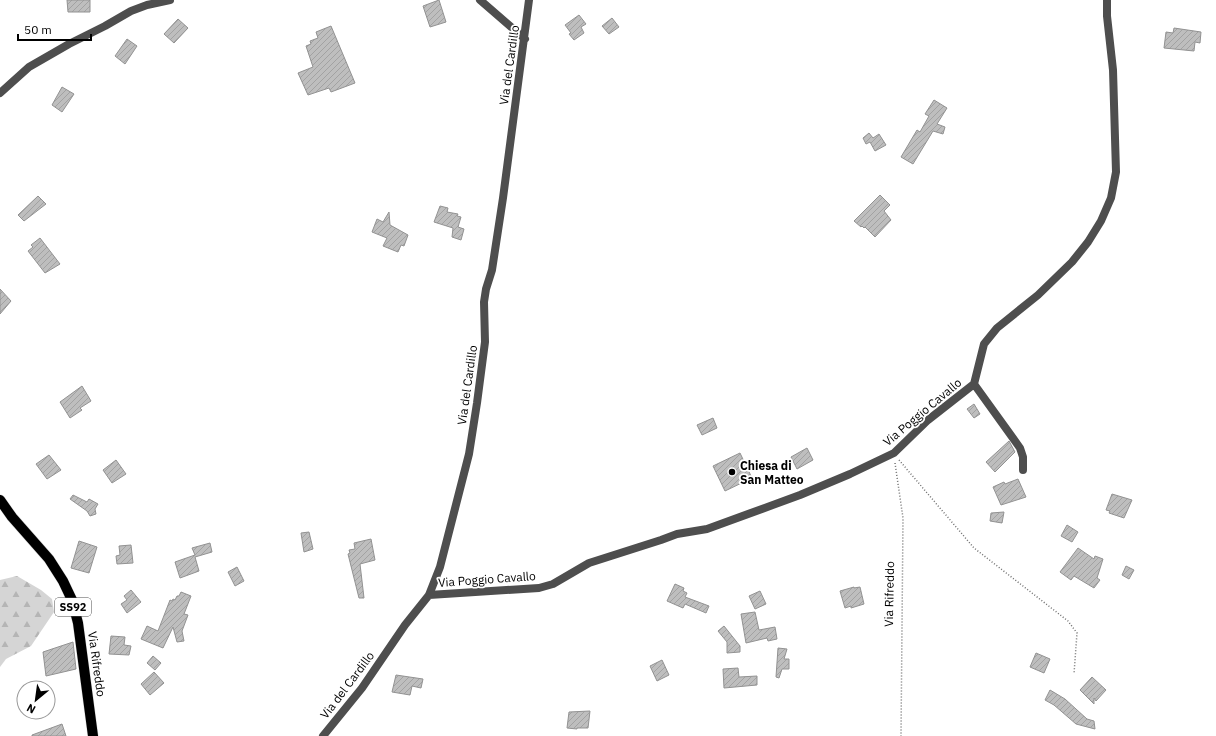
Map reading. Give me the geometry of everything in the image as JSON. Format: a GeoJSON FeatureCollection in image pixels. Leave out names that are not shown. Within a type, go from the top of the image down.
{"type":"FeatureCollection","features":[{"type":"Feature","properties":{"kind":"main road","name":"Via Rifreddo"},"geometry":{"type":"LineString","coordinates":[[0,500],[12,517],[49,559],[63,581],[72,600],[82,647],[93,736]]}},
{"type":"Feature","properties":{"kind":"street"},"geometry":{"type":"LineString","coordinates":[[0,93],[29,67],[62,47],[105,26],[131,11],[147,5],[170,0]]}},
{"type":"Feature","properties":{"kind":"street"},"geometry":{"type":"LineString","coordinates":[[480,0],[525,39]]}},
{"type":"Feature","properties":{"kind":"street","name":"Via del Cardillo"},"geometry":{"type":"LineString","coordinates":[[324,736],[362,688],[405,625],[429,595],[440,567],[469,454],[474,425],[485,342],[484,302],[486,289],[492,270],[501,213],[529,0]]}},
{"type":"Feature","properties":{"kind":"street","name":"Via Poggio Cavallo"},"geometry":{"type":"LineString","coordinates":[[429,595],[539,588],[553,584],[589,563],[677,534],[707,529],[807,492],[894,453],[928,420],[974,384],[984,344],[997,328],[1038,296],[1055,281],[1072,262],[1088,242],[1101,221],[1111,198],[1116,172],[1114,70],[1107,16],[1107,0]]}},
{"type":"Feature","properties":{"kind":"street"},"geometry":{"type":"LineString","coordinates":[[974,384],[1020,448],[1023,457],[1023,470]]}},
{"type":"Feature","properties":{"kind":"path"},"geometry":{"type":"LineString","coordinates":[[894,453],[974,548],[1068,621],[1077,633],[1074,674]]}},
{"type":"Feature","properties":{"kind":"path","name":"Via Rifreddo"},"geometry":{"type":"LineString","coordinates":[[894,453],[903,518],[901,736]]}},
{"type":"Feature","properties":{"kind":"green space"},"geometry":{"type":"Polygon","coordinates":[[[17,576],[41,590],[52,599],[54,612],[31,646],[6,659],[0,667],[0,580],[17,576]]]}},
{"type":"Feature","properties":{"kind":"building"},"geometry":{"type":"Polygon","coordinates":[[[67,0],[90,0],[90,12],[68,12],[67,0]]]}},
{"type":"Feature","properties":{"kind":"building"},"geometry":{"type":"Polygon","coordinates":[[[439,0],[446,22],[430,27],[423,6],[439,0]]]}},
{"type":"Feature","properties":{"kind":"building"},"geometry":{"type":"Polygon","coordinates":[[[579,15],[586,24],[581,27],[584,33],[574,40],[569,34],[571,33],[565,25],[579,15]]]}},
{"type":"Feature","properties":{"kind":"building"},"geometry":{"type":"Polygon","coordinates":[[[612,18],[619,27],[609,34],[602,26],[612,18]]]}},
{"type":"Feature","properties":{"kind":"building"},"geometry":{"type":"Polygon","coordinates":[[[178,19],[188,28],[174,43],[164,34],[178,19]]]}},
{"type":"Feature","properties":{"kind":"building"},"geometry":{"type":"Polygon","coordinates":[[[331,26],[355,83],[331,92],[329,88],[308,95],[298,73],[313,67],[306,46],[311,44],[310,41],[318,38],[316,32],[331,26]]]}},
{"type":"Feature","properties":{"kind":"building"},"geometry":{"type":"Polygon","coordinates":[[[1174,28],[1201,32],[1200,43],[1195,42],[1194,51],[1164,48],[1166,32],[1173,33],[1174,28]]]}},
{"type":"Feature","properties":{"kind":"building"},"geometry":{"type":"Polygon","coordinates":[[[127,39],[137,46],[125,64],[115,56],[127,39]]]}},
{"type":"Feature","properties":{"kind":"building"},"geometry":{"type":"Polygon","coordinates":[[[62,87],[74,94],[62,112],[52,105],[62,87]]]}},
{"type":"Feature","properties":{"kind":"building"},"geometry":{"type":"Polygon","coordinates":[[[934,100],[947,108],[937,124],[945,127],[943,134],[933,131],[913,164],[901,157],[917,130],[920,132],[929,116],[925,114],[934,100]]]}},
{"type":"Feature","properties":{"kind":"building"},"geometry":{"type":"Polygon","coordinates":[[[869,133],[873,138],[879,134],[886,145],[875,151],[870,142],[866,144],[863,138],[869,133]]]}},
{"type":"Feature","properties":{"kind":"building"},"geometry":{"type":"Polygon","coordinates":[[[880,195],[890,205],[884,211],[891,220],[875,237],[865,227],[861,227],[854,221],[880,195]]]}},
{"type":"Feature","properties":{"kind":"building"},"geometry":{"type":"Polygon","coordinates":[[[38,196],[46,204],[24,221],[18,215],[38,196]]]}},
{"type":"Feature","properties":{"kind":"building"},"geometry":{"type":"Polygon","coordinates":[[[440,206],[448,208],[447,212],[458,214],[457,216],[461,217],[458,227],[464,229],[461,240],[452,237],[453,228],[434,222],[440,206]]]}},
{"type":"Feature","properties":{"kind":"building"},"geometry":{"type":"Polygon","coordinates":[[[389,212],[390,225],[408,235],[404,246],[401,245],[398,252],[383,246],[387,238],[372,232],[377,219],[383,222],[389,212]]]}},
{"type":"Feature","properties":{"kind":"building"},"geometry":{"type":"Polygon","coordinates":[[[40,238],[60,264],[45,273],[28,251],[33,247],[31,245],[40,238]]]}},
{"type":"Feature","properties":{"kind":"building"},"geometry":{"type":"Polygon","coordinates":[[[0,289],[11,301],[0,314],[0,289]]]}},
{"type":"Feature","properties":{"kind":"building"},"geometry":{"type":"Polygon","coordinates":[[[82,386],[91,401],[80,408],[82,410],[70,418],[60,402],[82,386]]]}},
{"type":"Feature","properties":{"kind":"building"},"geometry":{"type":"Polygon","coordinates":[[[974,404],[980,414],[974,418],[967,409],[974,404]]]}},
{"type":"Feature","properties":{"kind":"building"},"geometry":{"type":"Polygon","coordinates":[[[713,418],[717,428],[702,435],[697,425],[713,418]]]}},
{"type":"Feature","properties":{"kind":"building"},"geometry":{"type":"Polygon","coordinates":[[[1009,441],[1015,452],[995,472],[986,462],[1009,441]]]}},
{"type":"Feature","properties":{"kind":"building"},"geometry":{"type":"Polygon","coordinates":[[[807,448],[813,460],[797,469],[791,457],[807,448]]]}},
{"type":"Feature","properties":{"kind":"building","name":"Chiesa di San Matteo"},"geometry":{"type":"Polygon","coordinates":[[[740,453],[752,478],[725,491],[713,466],[740,453]]]}},
{"type":"Feature","properties":{"kind":"building"},"geometry":{"type":"Polygon","coordinates":[[[49,455],[61,470],[47,479],[36,464],[49,455]]]}},
{"type":"Feature","properties":{"kind":"building"},"geometry":{"type":"Polygon","coordinates":[[[116,460],[126,474],[112,483],[103,470],[116,460]]]}},
{"type":"Feature","properties":{"kind":"building"},"geometry":{"type":"Polygon","coordinates":[[[1018,479],[1026,497],[1001,505],[993,487],[1004,482],[1005,484],[1018,479]]]}},
{"type":"Feature","properties":{"kind":"building"},"geometry":{"type":"Polygon","coordinates":[[[1112,494],[1132,500],[1124,518],[1109,513],[1110,511],[1106,510],[1112,494]]]}},
{"type":"Feature","properties":{"kind":"building"},"geometry":{"type":"Polygon","coordinates":[[[73,495],[87,502],[89,499],[98,504],[95,509],[96,514],[90,516],[87,511],[70,499],[73,495]]]}},
{"type":"Feature","properties":{"kind":"building"},"geometry":{"type":"Polygon","coordinates":[[[1004,512],[1002,523],[990,521],[991,513],[1004,512]]]}},
{"type":"Feature","properties":{"kind":"building"},"geometry":{"type":"Polygon","coordinates":[[[1067,525],[1078,532],[1072,542],[1061,536],[1067,525]]]}},
{"type":"Feature","properties":{"kind":"building"},"geometry":{"type":"Polygon","coordinates":[[[309,532],[313,549],[304,552],[301,533],[309,532]]]}},
{"type":"Feature","properties":{"kind":"building"},"geometry":{"type":"Polygon","coordinates":[[[371,539],[375,560],[360,564],[364,598],[359,598],[348,554],[350,553],[349,550],[355,549],[354,543],[371,539]]]}},
{"type":"Feature","properties":{"kind":"building"},"geometry":{"type":"Polygon","coordinates":[[[79,541],[97,547],[89,573],[71,568],[79,541]]]}},
{"type":"Feature","properties":{"kind":"building"},"geometry":{"type":"Polygon","coordinates":[[[210,543],[212,552],[195,557],[199,571],[180,578],[175,562],[195,555],[192,548],[210,543]]]}},
{"type":"Feature","properties":{"kind":"building"},"geometry":{"type":"Polygon","coordinates":[[[131,545],[133,563],[117,564],[116,556],[120,555],[119,546],[131,545]]]}},
{"type":"Feature","properties":{"kind":"building"},"geometry":{"type":"Polygon","coordinates":[[[1078,548],[1094,559],[1095,556],[1103,559],[1097,578],[1100,580],[1094,588],[1074,576],[1071,580],[1060,572],[1078,548]]]}},
{"type":"Feature","properties":{"kind":"building"},"geometry":{"type":"Polygon","coordinates":[[[1126,566],[1134,570],[1129,579],[1122,575],[1126,566]]]}},
{"type":"Feature","properties":{"kind":"building"},"geometry":{"type":"Polygon","coordinates":[[[237,567],[244,581],[235,586],[228,572],[237,567]]]}},
{"type":"Feature","properties":{"kind":"building"},"geometry":{"type":"Polygon","coordinates":[[[675,584],[684,588],[683,591],[687,593],[685,597],[709,606],[706,613],[685,604],[683,608],[667,601],[675,584]]]}},
{"type":"Feature","properties":{"kind":"building"},"geometry":{"type":"Polygon","coordinates":[[[860,587],[864,604],[851,608],[851,606],[845,608],[840,591],[860,587]]]}},
{"type":"Feature","properties":{"kind":"building"},"geometry":{"type":"Polygon","coordinates":[[[131,590],[141,602],[127,613],[121,604],[127,600],[124,596],[131,590]]]}},
{"type":"Feature","properties":{"kind":"building"},"geometry":{"type":"Polygon","coordinates":[[[760,591],[766,604],[755,609],[749,596],[760,591]]]}},
{"type":"Feature","properties":{"kind":"building"},"geometry":{"type":"Polygon","coordinates":[[[181,592],[191,596],[184,614],[188,615],[182,631],[184,641],[177,642],[173,627],[163,648],[141,639],[147,626],[158,631],[170,600],[175,600],[181,592]]]}},
{"type":"Feature","properties":{"kind":"building"},"geometry":{"type":"Polygon","coordinates":[[[755,612],[759,630],[775,627],[777,639],[768,641],[767,638],[746,643],[741,614],[755,612]]]}},
{"type":"Feature","properties":{"kind":"building"},"geometry":{"type":"Polygon","coordinates":[[[724,626],[740,646],[740,652],[727,653],[727,642],[718,631],[724,626]]]}},
{"type":"Feature","properties":{"kind":"building"},"geometry":{"type":"Polygon","coordinates":[[[111,636],[125,637],[124,645],[131,646],[129,655],[109,654],[111,636]]]}},
{"type":"Feature","properties":{"kind":"building"},"geometry":{"type":"Polygon","coordinates":[[[73,642],[76,669],[46,676],[43,652],[73,642]]]}},
{"type":"Feature","properties":{"kind":"building"},"geometry":{"type":"Polygon","coordinates":[[[778,648],[787,649],[784,659],[789,659],[789,669],[782,669],[779,678],[776,677],[778,648]]]}},
{"type":"Feature","properties":{"kind":"building"},"geometry":{"type":"Polygon","coordinates":[[[1036,653],[1050,659],[1044,673],[1030,667],[1036,653]]]}},
{"type":"Feature","properties":{"kind":"building"},"geometry":{"type":"Polygon","coordinates":[[[153,656],[161,663],[155,670],[147,663],[153,656]]]}},
{"type":"Feature","properties":{"kind":"building"},"geometry":{"type":"Polygon","coordinates":[[[662,660],[669,675],[657,681],[650,666],[662,660]]]}},
{"type":"Feature","properties":{"kind":"building"},"geometry":{"type":"Polygon","coordinates":[[[738,668],[739,677],[757,676],[757,685],[724,688],[723,669],[738,668]]]}},
{"type":"Feature","properties":{"kind":"building"},"geometry":{"type":"Polygon","coordinates":[[[154,672],[164,683],[150,695],[141,684],[154,672]]]}},
{"type":"Feature","properties":{"kind":"building"},"geometry":{"type":"Polygon","coordinates":[[[396,675],[423,679],[421,688],[412,686],[410,695],[392,692],[396,675]]]}},
{"type":"Feature","properties":{"kind":"building"},"geometry":{"type":"Polygon","coordinates":[[[1092,677],[1106,690],[1096,701],[1094,698],[1094,704],[1080,690],[1092,677]]]}},
{"type":"Feature","properties":{"kind":"building"},"geometry":{"type":"Polygon","coordinates":[[[1050,690],[1065,699],[1087,719],[1094,721],[1095,729],[1076,724],[1054,705],[1045,700],[1050,690]]]}},
{"type":"Feature","properties":{"kind":"building"},"geometry":{"type":"Polygon","coordinates":[[[590,711],[588,728],[567,728],[569,712],[590,711]]]}},
{"type":"Feature","properties":{"kind":"building"},"geometry":{"type":"Polygon","coordinates":[[[62,724],[66,736],[32,736],[32,735],[62,724]]]}},
{"type":"Feature","properties":{"kind":"place","name":"Chiesa di San Matteo"},"geometry":{"type":"Point","coordinates":[732,472]}}]}
